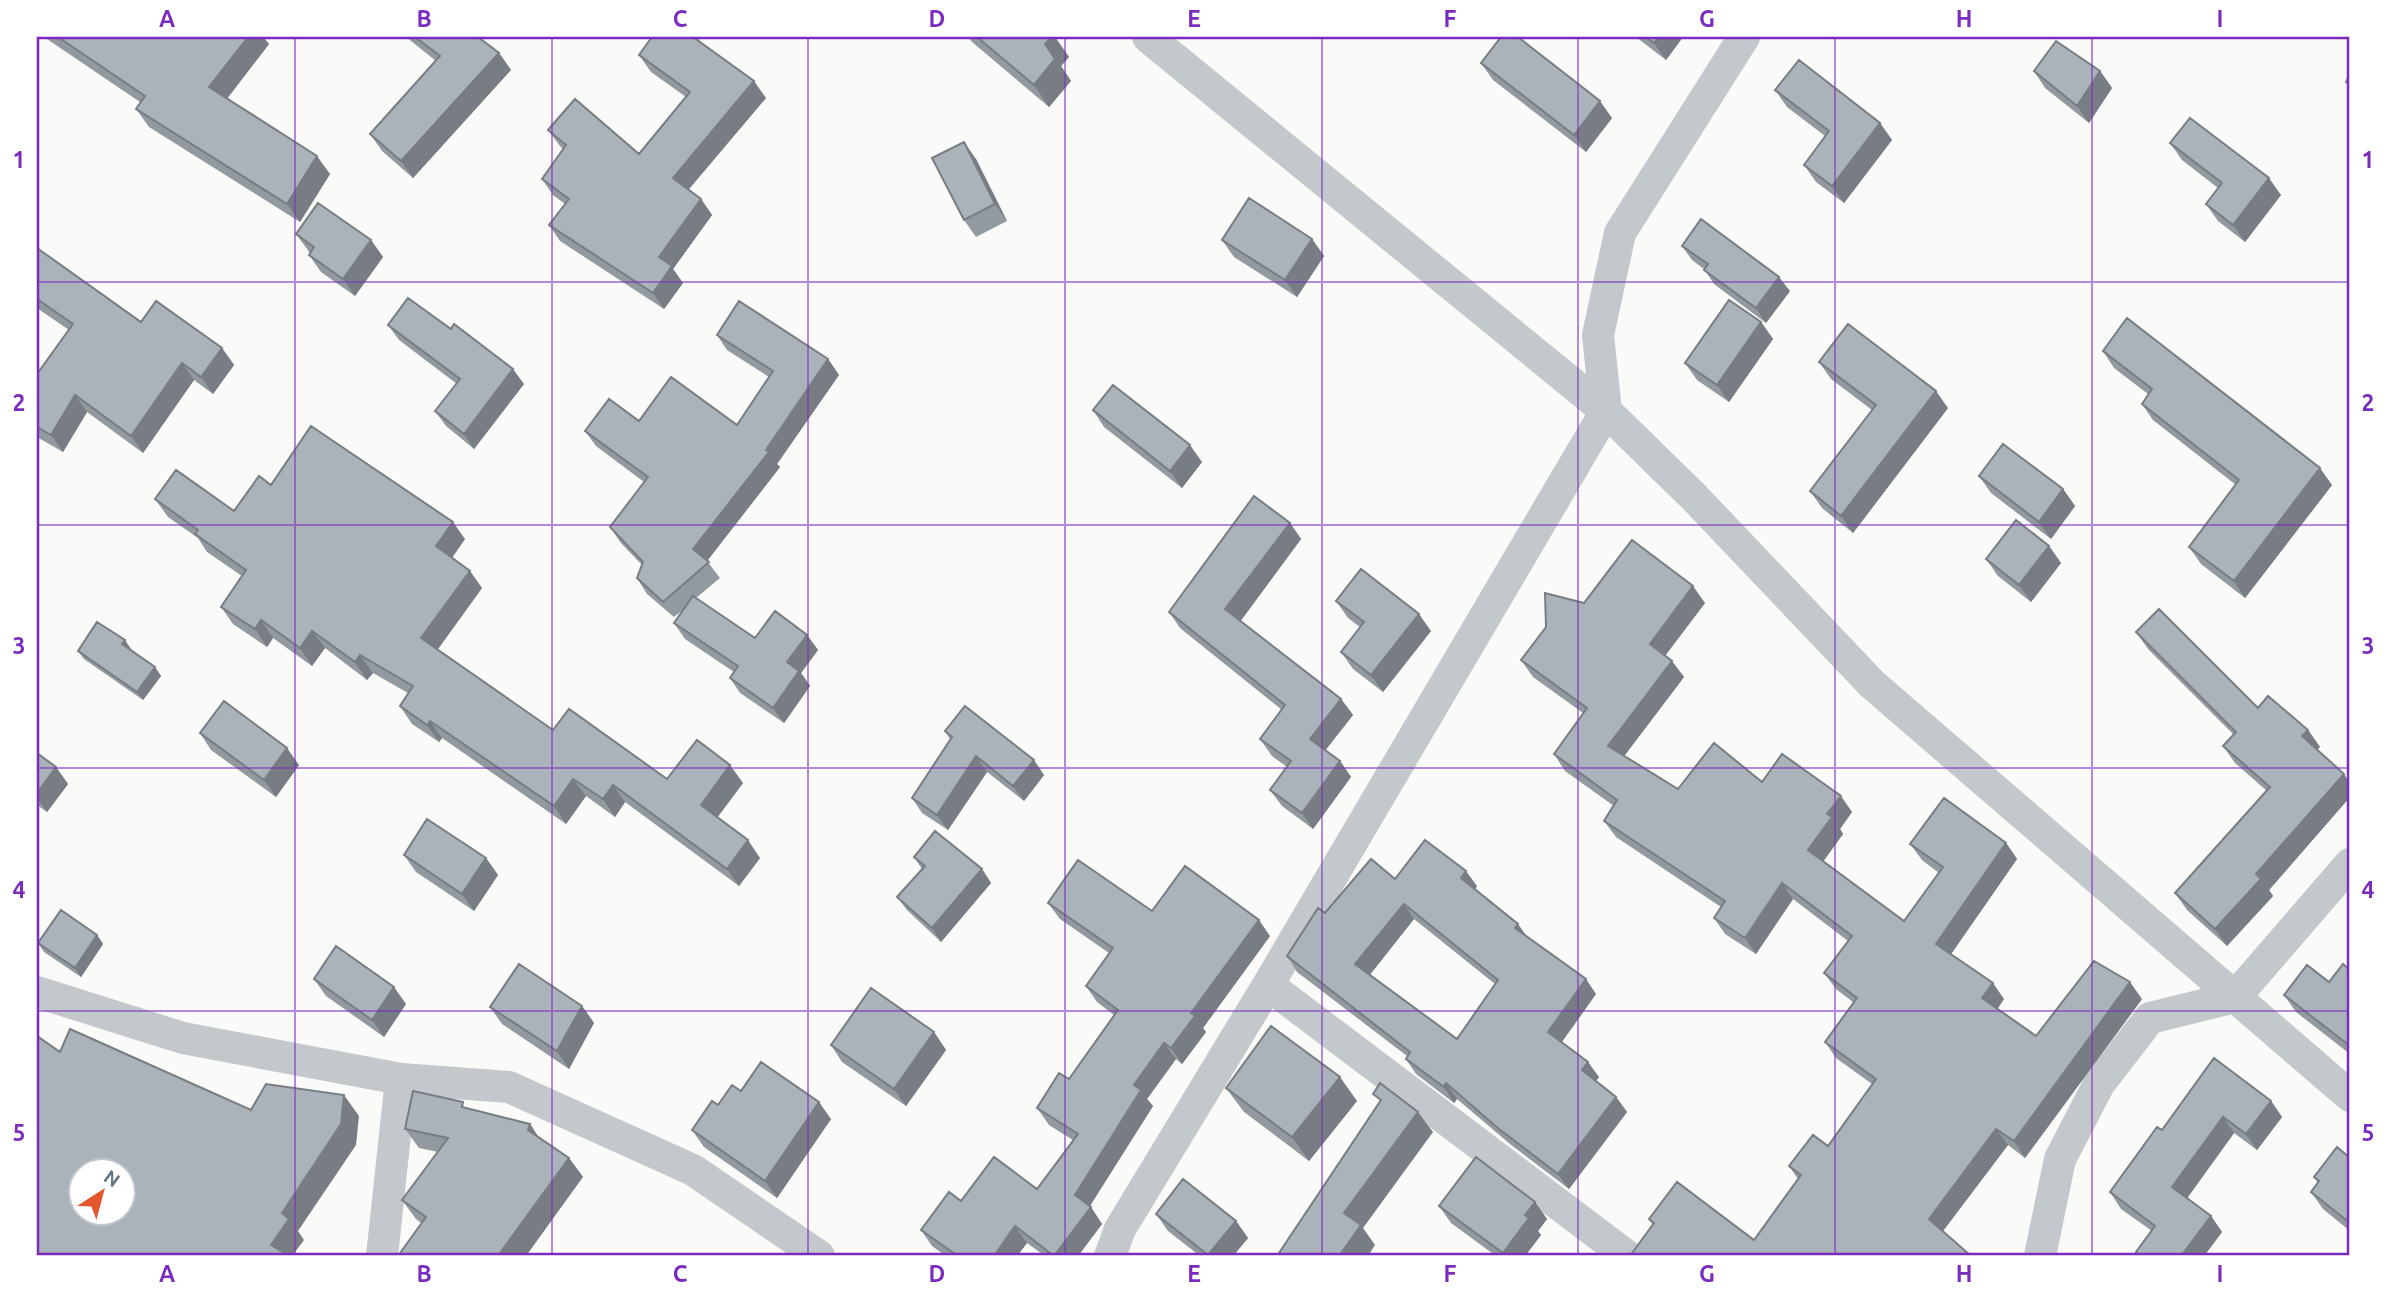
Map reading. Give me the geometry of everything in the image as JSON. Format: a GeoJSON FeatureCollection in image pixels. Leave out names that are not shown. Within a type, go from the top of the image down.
{"type":"FeatureCollection","features":[{"type":"Feature","properties":{"kind":"street"},"geometry":{"type":"LineString","coordinates":[[1148,37],[1606,411],[1695,496],[1872,684],[2350,1096]]}},
{"type":"Feature","properties":{"kind":"street"},"geometry":{"type":"LineString","coordinates":[[1110,1256],[1120,1229],[1268,985],[1606,411],[1598,335],[1620,233],[1744,37]]}},
{"type":"Feature","properties":{"kind":"street"},"geometry":{"type":"LineString","coordinates":[[2040,1256],[2060,1159],[2099,1084],[2150,1018],[2235,997],[2350,864]]}},
{"type":"Feature","properties":{"kind":"street"},"geometry":{"type":"LineString","coordinates":[[1268,985],[1627,1256]]}},
{"type":"Feature","properties":{"kind":"street"},"geometry":{"type":"LineString","coordinates":[[37,992],[183,1038],[401,1079],[509,1087],[693,1170],[819,1256]]}},
{"type":"Feature","properties":{"kind":"street"},"geometry":{"type":"LineString","coordinates":[[382,1256],[401,1079]]}},
{"type":"Feature","properties":{"kind":"building"},"geometry":{"type":"Polygon","coordinates":[[[58,37],[248,37],[209,87],[317,156],[287,204],[136,109],[145,96],[58,37]]]}},
{"type":"Feature","properties":{"kind":"building"},"geometry":{"type":"Polygon","coordinates":[[[415,37],[478,37],[499,53],[401,161],[370,134],[440,56],[415,37]]]}},
{"type":"Feature","properties":{"kind":"building"},"geometry":{"type":"Polygon","coordinates":[[[652,37],[693,37],[754,81],[673,178],[701,199],[659,257],[672,266],[653,293],[549,225],[569,199],[542,179],[566,145],[548,130],[575,99],[639,154],[690,92],[639,55],[652,37]]]}},
{"type":"Feature","properties":{"kind":"building"},"geometry":{"type":"Polygon","coordinates":[[[977,37],[1052,37],[1045,44],[1055,59],[1034,85],[977,37]]]}},
{"type":"Feature","properties":{"kind":"building"},"geometry":{"type":"Polygon","coordinates":[[[1501,37],[1518,37],[1600,101],[1574,135],[1481,63],[1501,37]]]}},
{"type":"Feature","properties":{"kind":"building"},"geometry":{"type":"Polygon","coordinates":[[[1646,37],[1659,37],[1654,43],[1646,37]]]}},
{"type":"Feature","properties":{"kind":"building"},"geometry":{"type":"Polygon","coordinates":[[[2056,41],[2100,71],[2077,106],[2034,71],[2056,41]]]}},
{"type":"Feature","properties":{"kind":"building"},"geometry":{"type":"Polygon","coordinates":[[[1799,60],[1880,123],[1832,186],[1804,165],[1829,131],[1775,90],[1799,60]]]}},
{"type":"Feature","properties":{"kind":"building"},"geometry":{"type":"Polygon","coordinates":[[[2190,118],[2269,178],[2233,225],[2206,204],[2222,183],[2170,143],[2190,118]]]}},
{"type":"Feature","properties":{"kind":"building"},"geometry":{"type":"Polygon","coordinates":[[[964,142],[995,204],[964,220],[932,158],[964,142]]]}},
{"type":"Feature","properties":{"kind":"building"},"geometry":{"type":"Polygon","coordinates":[[[1249,198],[1312,239],[1285,280],[1222,240],[1249,198]]]}},
{"type":"Feature","properties":{"kind":"building"},"geometry":{"type":"Polygon","coordinates":[[[318,203],[371,240],[343,279],[309,255],[314,247],[296,234],[318,203]]]}},
{"type":"Feature","properties":{"kind":"building"},"geometry":{"type":"Polygon","coordinates":[[[1701,219],[1779,277],[1756,308],[1704,270],[1708,264],[1682,246],[1701,219]]]}},
{"type":"Feature","properties":{"kind":"building"},"geometry":{"type":"Polygon","coordinates":[[[37,248],[141,322],[156,301],[222,348],[201,377],[182,363],[131,436],[75,395],[51,435],[37,427],[37,374],[73,324],[37,299],[37,248]]]}},
{"type":"Feature","properties":{"kind":"building"},"geometry":{"type":"Polygon","coordinates":[[[408,298],[451,329],[454,324],[513,369],[464,434],[435,411],[460,379],[388,325],[408,298]]]}},
{"type":"Feature","properties":{"kind":"building"},"geometry":{"type":"Polygon","coordinates":[[[1729,300],[1761,322],[1717,385],[1685,363],[1729,300]]]}},
{"type":"Feature","properties":{"kind":"building"},"geometry":{"type":"Polygon","coordinates":[[[739,301],[828,359],[766,450],[769,452],[693,549],[709,562],[663,602],[637,578],[643,562],[610,527],[648,477],[585,431],[609,399],[639,421],[671,377],[737,425],[773,371],[717,335],[739,301]]]}},
{"type":"Feature","properties":{"kind":"building"},"geometry":{"type":"Polygon","coordinates":[[[2127,318],[2320,468],[2234,581],[2189,547],[2239,480],[2142,404],[2152,389],[2103,351],[2127,318]]]}},
{"type":"Feature","properties":{"kind":"building"},"geometry":{"type":"Polygon","coordinates":[[[1848,324],[1936,391],[1841,516],[1810,491],[1876,405],[1819,362],[1848,324]]]}},
{"type":"Feature","properties":{"kind":"building"},"geometry":{"type":"Polygon","coordinates":[[[1113,385],[1190,445],[1170,471],[1093,410],[1113,385]]]}},
{"type":"Feature","properties":{"kind":"building"},"geometry":{"type":"Polygon","coordinates":[[[311,426],[453,522],[436,546],[470,571],[421,638],[553,730],[569,709],[667,779],[697,740],[730,765],[701,805],[748,840],[727,869],[613,785],[603,799],[573,779],[554,806],[430,721],[427,725],[400,706],[413,686],[360,655],[355,662],[312,631],[300,648],[261,620],[255,629],[221,607],[246,570],[195,534],[198,530],[155,499],[176,470],[234,511],[259,476],[271,485],[311,426]]]}},
{"type":"Feature","properties":{"kind":"building"},"geometry":{"type":"Polygon","coordinates":[[[2003,444],[2063,489],[2039,522],[1979,476],[2003,444]]]}},
{"type":"Feature","properties":{"kind":"building"},"geometry":{"type":"Polygon","coordinates":[[[1254,496],[1290,523],[1225,609],[1341,699],[1310,739],[1340,761],[1302,813],[1270,790],[1291,761],[1260,739],[1285,705],[1169,612],[1254,496]]]}},
{"type":"Feature","properties":{"kind":"building"},"geometry":{"type":"Polygon","coordinates":[[[2016,520],[2049,546],[2019,585],[1986,559],[2016,520]]]}},
{"type":"Feature","properties":{"kind":"building"},"geometry":{"type":"Polygon","coordinates":[[[1632,540],[1693,586],[1650,644],[1672,661],[1608,746],[1678,789],[1714,743],[1762,782],[1782,754],[1841,796],[1827,814],[1832,817],[1808,850],[1904,921],[1943,867],[1910,844],[1944,798],[2006,843],[1936,944],[1993,983],[1982,998],[2036,1036],[2094,961],[2130,982],[2014,1141],[1996,1129],[1929,1219],[1971,1256],[1630,1256],[1654,1223],[1649,1219],[1677,1182],[1754,1240],[1801,1175],[1789,1166],[1813,1135],[1828,1146],[1876,1079],[1825,1042],[1857,998],[1824,973],[1852,936],[1782,883],[1745,938],[1714,918],[1725,901],[1604,821],[1617,800],[1554,754],[1587,708],[1521,660],[1546,627],[1545,593],[1584,603],[1632,540]]]}},
{"type":"Feature","properties":{"kind":"building"},"geometry":{"type":"Polygon","coordinates":[[[1361,569],[1419,614],[1371,675],[1341,652],[1364,622],[1336,601],[1361,569]]]}},
{"type":"Feature","properties":{"kind":"building"},"geometry":{"type":"Polygon","coordinates":[[[693,596],[755,638],[775,611],[807,635],[787,662],[799,671],[773,708],[730,678],[738,666],[674,623],[693,596]]]}},
{"type":"Feature","properties":{"kind":"building"},"geometry":{"type":"Polygon","coordinates":[[[2159,609],[2258,708],[2268,696],[2308,730],[2302,736],[2344,774],[2256,874],[2261,879],[2215,929],[2175,893],[2270,787],[2223,746],[2236,732],[2136,632],[2159,609]]]}},
{"type":"Feature","properties":{"kind":"building"},"geometry":{"type":"Polygon","coordinates":[[[97,622],[125,640],[122,644],[155,667],[137,692],[78,651],[97,622]]]}},
{"type":"Feature","properties":{"kind":"building"},"geometry":{"type":"Polygon","coordinates":[[[224,701],[287,748],[264,780],[200,733],[224,701]]]}},
{"type":"Feature","properties":{"kind":"building"},"geometry":{"type":"Polygon","coordinates":[[[965,706],[1034,760],[1013,786],[976,756],[937,815],[912,798],[952,737],[945,731],[965,706]]]}},
{"type":"Feature","properties":{"kind":"building"},"geometry":{"type":"Polygon","coordinates":[[[37,753],[56,767],[37,793],[37,753]]]}},
{"type":"Feature","properties":{"kind":"building"},"geometry":{"type":"Polygon","coordinates":[[[427,819],[486,858],[462,894],[404,855],[427,819]]]}},
{"type":"Feature","properties":{"kind":"building"},"geometry":{"type":"Polygon","coordinates":[[[935,831],[982,869],[932,928],[897,897],[925,866],[914,857],[935,831]]]}},
{"type":"Feature","properties":{"kind":"building"},"geometry":{"type":"Polygon","coordinates":[[[1425,840],[1466,871],[1461,878],[1518,924],[1515,928],[1586,979],[1548,1032],[1588,1062],[1582,1070],[1616,1097],[1558,1174],[1499,1129],[1446,1083],[1444,1087],[1406,1059],[1410,1052],[1287,956],[1318,908],[1325,913],[1371,859],[1395,879],[1425,840]],[[1404,904],[1355,964],[1457,1039],[1498,980],[1404,904]]]}},
{"type":"Feature","properties":{"kind":"building"},"geometry":{"type":"Polygon","coordinates":[[[1078,860],[1152,911],[1185,866],[1259,920],[1191,1013],[1195,1016],[1171,1048],[1164,1043],[1134,1085],[1141,1090],[1075,1195],[1091,1207],[1054,1256],[1015,1226],[994,1256],[958,1256],[921,1230],[949,1192],[961,1201],[994,1157],[1037,1189],[1078,1134],[1037,1108],[1059,1073],[1069,1079],[1118,1010],[1086,986],[1113,948],[1048,903],[1078,860]]]}},
{"type":"Feature","properties":{"kind":"building"},"geometry":{"type":"Polygon","coordinates":[[[61,910],[97,935],[75,968],[38,943],[61,910]]]}},
{"type":"Feature","properties":{"kind":"building"},"geometry":{"type":"Polygon","coordinates":[[[336,946],[394,987],[372,1020],[314,979],[336,946]]]}},
{"type":"Feature","properties":{"kind":"building"},"geometry":{"type":"Polygon","coordinates":[[[519,964],[582,1006],[557,1051],[490,1007],[519,964]]]}},
{"type":"Feature","properties":{"kind":"building"},"geometry":{"type":"Polygon","coordinates":[[[2343,964],[2350,970],[2350,1046],[2284,995],[2307,965],[2329,982],[2343,964]]]}},
{"type":"Feature","properties":{"kind":"building"},"geometry":{"type":"Polygon","coordinates":[[[871,988],[934,1032],[894,1089],[831,1045],[871,988]]]}},
{"type":"Feature","properties":{"kind":"building"},"geometry":{"type":"Polygon","coordinates":[[[1271,1026],[1340,1077],[1292,1137],[1226,1088],[1271,1026]]]}},
{"type":"Feature","properties":{"kind":"building"},"geometry":{"type":"Polygon","coordinates":[[[70,1029],[251,1110],[266,1084],[344,1095],[341,1124],[282,1213],[289,1219],[271,1245],[289,1256],[37,1256],[37,1036],[60,1052],[70,1029]]]}},
{"type":"Feature","properties":{"kind":"building"},"geometry":{"type":"Polygon","coordinates":[[[2214,1058],[2271,1101],[2246,1134],[2223,1117],[2172,1187],[2211,1216],[2181,1256],[2142,1256],[2136,1252],[2155,1226],[2110,1192],[2157,1127],[2162,1130],[2214,1058]]]}},
{"type":"Feature","properties":{"kind":"building"},"geometry":{"type":"Polygon","coordinates":[[[761,1062],[819,1102],[765,1181],[692,1130],[712,1101],[718,1105],[732,1085],[741,1091],[761,1062]]]}},
{"type":"Feature","properties":{"kind":"building"},"geometry":{"type":"Polygon","coordinates":[[[1380,1083],[1418,1112],[1344,1213],[1361,1225],[1339,1256],[1277,1256],[1381,1100],[1373,1094],[1380,1083]]]}},
{"type":"Feature","properties":{"kind":"building"},"geometry":{"type":"Polygon","coordinates":[[[413,1091],[463,1102],[462,1107],[530,1124],[528,1130],[569,1158],[500,1253],[504,1256],[398,1256],[426,1217],[402,1200],[448,1138],[405,1129],[413,1091]]]}},
{"type":"Feature","properties":{"kind":"building"},"geometry":{"type":"Polygon","coordinates":[[[2337,1147],[2350,1158],[2350,1223],[2311,1192],[2319,1181],[2314,1177],[2337,1147]]]}},
{"type":"Feature","properties":{"kind":"building"},"geometry":{"type":"Polygon","coordinates":[[[1476,1157],[1535,1202],[1525,1215],[1529,1218],[1503,1253],[1439,1206],[1476,1157]]]}},
{"type":"Feature","properties":{"kind":"building"},"geometry":{"type":"Polygon","coordinates":[[[1183,1179],[1236,1221],[1208,1255],[1156,1214],[1183,1179]]]}}]}
